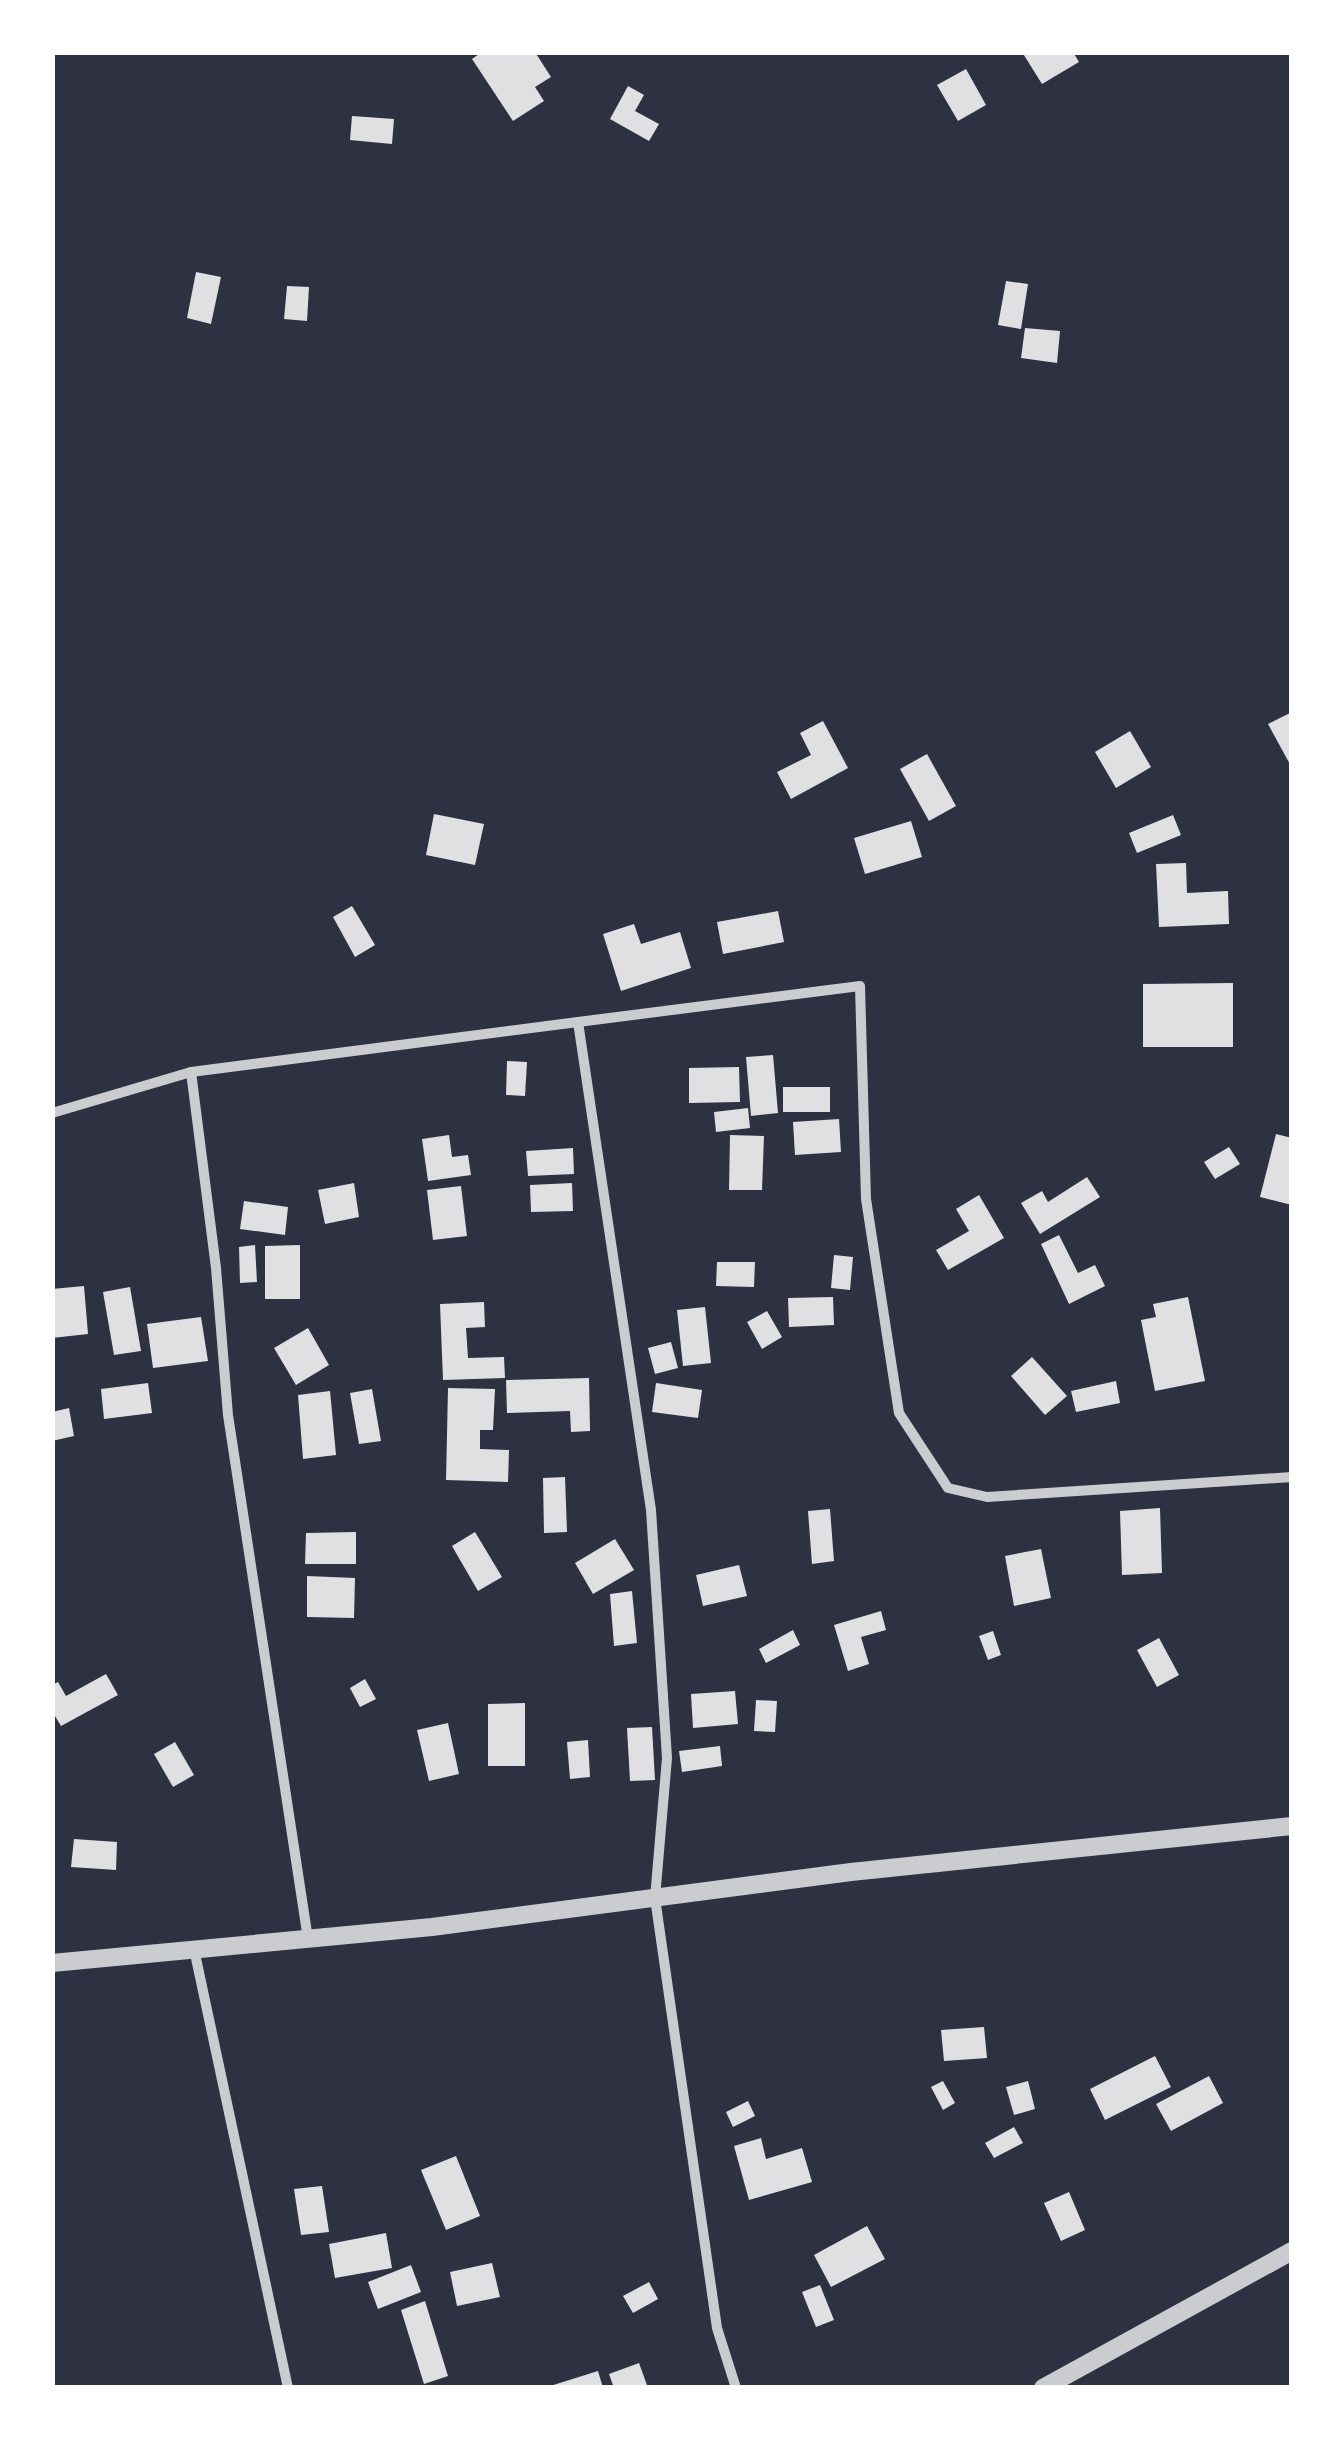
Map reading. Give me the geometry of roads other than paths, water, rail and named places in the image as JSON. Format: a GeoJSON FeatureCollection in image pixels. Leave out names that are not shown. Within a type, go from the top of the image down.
{"type":"FeatureCollection","features":[{"type":"Feature","properties":{"kind":"street"},"geometry":{"type":"LineString","coordinates":[[52,1112],[191,1072],[860,986],[866,1199],[899,1413],[948,1488],[988,1497],[1292,1477]]}},
{"type":"Feature","properties":{"kind":"street"},"geometry":{"type":"LineString","coordinates":[[578,1022],[651,1510],[667,1758],[655,1898],[718,2328],[736,2388]]}},
{"type":"Feature","properties":{"kind":"street"},"geometry":{"type":"LineString","coordinates":[[191,1072],[216,1268],[228,1415],[308,1939]]}},
{"type":"Feature","properties":{"kind":"street"},"geometry":{"type":"LineString","coordinates":[[52,1962],[432,1927],[851,1872],[1292,1826]]}},
{"type":"Feature","properties":{"kind":"street"},"geometry":{"type":"LineString","coordinates":[[194,1949],[288,2388]]}},
{"type":"Feature","properties":{"kind":"street"},"geometry":{"type":"LineString","coordinates":[[1043,2388],[1292,2251]]}}]}
